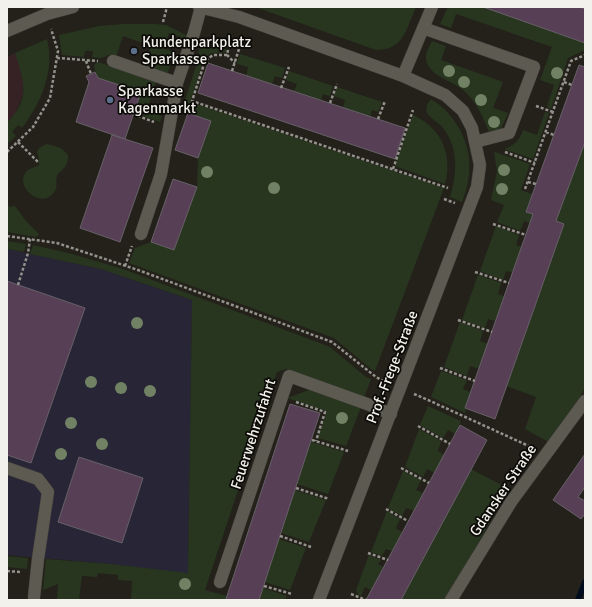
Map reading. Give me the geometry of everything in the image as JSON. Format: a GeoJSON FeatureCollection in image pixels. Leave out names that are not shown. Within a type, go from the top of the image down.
{"type":"FeatureCollection","features":[{"type":"Feature","properties":{"kind":"street"},"geometry":{"type":"LineString","coordinates":[[7,31],[47,14],[74,7]]}},
{"type":"Feature","properties":{"kind":"street"},"geometry":{"type":"LineString","coordinates":[[141,234],[161,174],[177,83],[194,33],[200,7]]}},
{"type":"Feature","properties":{"kind":"street","name":"Prof.-Frege-Straße"},"geometry":{"type":"LineString","coordinates":[[200,7],[239,17],[403,76],[445,95],[463,111],[472,128],[480,165],[477,187],[319,600]]}},
{"type":"Feature","properties":{"kind":"street"},"geometry":{"type":"LineString","coordinates":[[403,76],[432,7]]}},
{"type":"Feature","properties":{"kind":"street"},"geometry":{"type":"LineString","coordinates":[[423,28],[534,67],[509,133],[475,142]]}},
{"type":"Feature","properties":{"kind":"street"},"geometry":{"type":"LineString","coordinates":[[113,61],[177,83]]}},
{"type":"Feature","properties":{"kind":"street","name":"Feuerwehrzufahrt"},"geometry":{"type":"LineString","coordinates":[[220,582],[289,376],[391,414]]}},
{"type":"Feature","properties":{"kind":"street","name":"Gdansker Straße"},"geometry":{"type":"LineString","coordinates":[[451,600],[511,502],[585,401]]}},
{"type":"Feature","properties":{"kind":"street"},"geometry":{"type":"LineString","coordinates":[[7,468],[38,478],[48,492],[34,597]]}},
{"type":"Feature","properties":{"kind":"path"},"geometry":{"type":"LineString","coordinates":[[163,22],[167,7]]}},
{"type":"Feature","properties":{"kind":"path"},"geometry":{"type":"LineString","coordinates":[[7,152],[33,127],[50,98],[58,52],[47,14]]}},
{"type":"Feature","properties":{"kind":"path"},"geometry":{"type":"LineString","coordinates":[[228,55],[229,46]]}},
{"type":"Feature","properties":{"kind":"path"},"geometry":{"type":"LineString","coordinates":[[232,71],[239,49]]}},
{"type":"Feature","properties":{"kind":"path"},"geometry":{"type":"LineString","coordinates":[[235,63],[228,55],[213,54],[205,61],[192,101],[448,188]]}},
{"type":"Feature","properties":{"kind":"path"},"geometry":{"type":"LineString","coordinates":[[525,189],[571,61],[585,55]]}},
{"type":"Feature","properties":{"kind":"path"},"geometry":{"type":"LineString","coordinates":[[56,58],[113,61]]}},
{"type":"Feature","properties":{"kind":"path"},"geometry":{"type":"LineString","coordinates":[[85,60],[91,74]]}},
{"type":"Feature","properties":{"kind":"path"},"geometry":{"type":"LineString","coordinates":[[282,88],[289,67]]}},
{"type":"Feature","properties":{"kind":"path"},"geometry":{"type":"LineString","coordinates":[[564,82],[572,85]]}},
{"type":"Feature","properties":{"kind":"path"},"geometry":{"type":"LineString","coordinates":[[330,103],[337,84]]}},
{"type":"Feature","properties":{"kind":"path"},"geometry":{"type":"LineString","coordinates":[[378,119],[385,101]]}},
{"type":"Feature","properties":{"kind":"path"},"geometry":{"type":"LineString","coordinates":[[393,169],[413,110]]}},
{"type":"Feature","properties":{"kind":"path"},"geometry":{"type":"LineString","coordinates":[[133,114],[169,127]]}},
{"type":"Feature","properties":{"kind":"path"},"geometry":{"type":"LineString","coordinates":[[546,132],[554,135]]}},
{"type":"Feature","properties":{"kind":"path"},"geometry":{"type":"LineString","coordinates":[[18,142],[39,163]]}},
{"type":"Feature","properties":{"kind":"path"},"geometry":{"type":"LineString","coordinates":[[502,150],[535,163]]}},
{"type":"Feature","properties":{"kind":"path"},"geometry":{"type":"LineString","coordinates":[[528,182],[536,184]]}},
{"type":"Feature","properties":{"kind":"path"},"geometry":{"type":"LineString","coordinates":[[493,224],[526,235]]}},
{"type":"Feature","properties":{"kind":"path"},"geometry":{"type":"LineString","coordinates":[[7,236],[57,243],[138,270],[332,342],[376,378],[535,448]]}},
{"type":"Feature","properties":{"kind":"path"},"geometry":{"type":"LineString","coordinates":[[18,285],[28,253],[30,239]]}},
{"type":"Feature","properties":{"kind":"path"},"geometry":{"type":"LineString","coordinates":[[475,272],[509,283]]}},
{"type":"Feature","properties":{"kind":"path"},"geometry":{"type":"LineString","coordinates":[[458,320],[492,332]]}},
{"type":"Feature","properties":{"kind":"path"},"geometry":{"type":"LineString","coordinates":[[440,368],[475,380]]}},
{"type":"Feature","properties":{"kind":"path"},"geometry":{"type":"LineString","coordinates":[[282,398],[325,412],[316,441]]}},
{"type":"Feature","properties":{"kind":"path"},"geometry":{"type":"LineString","coordinates":[[418,426],[450,444]]}},
{"type":"Feature","properties":{"kind":"path"},"geometry":{"type":"LineString","coordinates":[[312,440],[348,451]]}},
{"type":"Feature","properties":{"kind":"path"},"geometry":{"type":"LineString","coordinates":[[401,468],[429,483]]}},
{"type":"Feature","properties":{"kind":"path"},"geometry":{"type":"LineString","coordinates":[[296,488],[329,499]]}},
{"type":"Feature","properties":{"kind":"path"},"geometry":{"type":"LineString","coordinates":[[386,509],[408,521]]}},
{"type":"Feature","properties":{"kind":"path"},"geometry":{"type":"LineString","coordinates":[[280,536],[311,547]]}},
{"type":"Feature","properties":{"kind":"path"},"geometry":{"type":"LineString","coordinates":[[368,553],[388,560]]}},
{"type":"Feature","properties":{"kind":"path"},"geometry":{"type":"LineString","coordinates":[[264,586],[292,594]]}},
{"type":"Feature","properties":{"kind":"path"},"geometry":{"type":"LineString","coordinates":[[351,594],[366,600]]}},
{"type":"Feature","properties":{"kind":"shaded area"},"geometry":{"type":"Polygon","coordinates":[[[15,53],[23,77],[23,95],[15,114],[7,123],[7,57],[15,53]]]}},
{"type":"Feature","properties":{"kind":"shaded area"},"geometry":{"type":"Polygon","coordinates":[[[7,249],[101,269],[192,300],[188,574],[111,564],[7,555],[7,249]]]}},
{"type":"Feature","properties":{"kind":"green space"},"geometry":{"type":"Polygon","coordinates":[[[255,7],[416,7],[403,37],[393,46],[376,50],[255,7]]]}},
{"type":"Feature","properties":{"kind":"green space"},"geometry":{"type":"Polygon","coordinates":[[[448,7],[483,7],[585,43],[585,50],[568,58],[551,109],[547,107],[554,85],[540,80],[552,47],[456,14],[451,28],[440,24],[448,7]]]}},
{"type":"Feature","properties":{"kind":"green space"},"geometry":{"type":"Polygon","coordinates":[[[123,24],[166,25],[186,35],[184,42],[180,41],[181,37],[169,33],[164,49],[175,52],[167,75],[144,67],[151,46],[123,36],[116,57],[108,55],[102,58],[92,57],[93,51],[85,51],[84,57],[62,55],[59,35],[99,26],[123,24]]]}},
{"type":"Feature","properties":{"kind":"green space"},"geometry":{"type":"Polygon","coordinates":[[[47,39],[49,63],[45,86],[29,118],[22,128],[18,125],[12,132],[16,136],[7,144],[7,123],[20,106],[23,90],[23,81],[15,53],[47,39]]]}},
{"type":"Feature","properties":{"kind":"green space"},"geometry":{"type":"Polygon","coordinates":[[[202,40],[226,49],[226,52],[211,53],[204,59],[190,102],[444,188],[375,371],[334,338],[129,263],[135,248],[151,242],[174,250],[197,187],[198,158],[211,121],[191,114],[183,106],[200,54],[198,53],[202,40]]]}},
{"type":"Feature","properties":{"kind":"green space"},"geometry":{"type":"Polygon","coordinates":[[[432,41],[446,46],[441,60],[503,82],[493,108],[508,113],[501,129],[489,133],[478,109],[467,93],[433,72],[429,67],[426,62],[426,55],[432,41]]]}},
{"type":"Feature","properties":{"kind":"green space"},"geometry":{"type":"Polygon","coordinates":[[[240,54],[285,68],[282,78],[275,76],[272,84],[246,76],[248,67],[237,64],[240,54]]]}},
{"type":"Feature","properties":{"kind":"green space"},"geometry":{"type":"Polygon","coordinates":[[[98,62],[156,81],[147,110],[162,116],[160,122],[143,116],[144,112],[135,109],[141,92],[98,78],[94,67],[98,62]]]}},
{"type":"Feature","properties":{"kind":"green space"},"geometry":{"type":"Polygon","coordinates":[[[289,71],[333,86],[330,96],[323,94],[321,100],[294,91],[297,84],[286,80],[289,71]]]}},
{"type":"Feature","properties":{"kind":"green space"},"geometry":{"type":"Polygon","coordinates":[[[337,87],[382,102],[378,112],[372,110],[370,117],[343,108],[345,100],[334,96],[337,87]]]}},
{"type":"Feature","properties":{"kind":"green space"},"geometry":{"type":"Polygon","coordinates":[[[431,99],[444,109],[456,123],[466,144],[469,178],[462,202],[450,197],[455,170],[454,153],[452,144],[443,128],[426,111],[431,99]]]}},
{"type":"Feature","properties":{"kind":"green space"},"geometry":{"type":"Polygon","coordinates":[[[545,112],[549,113],[533,159],[504,149],[516,142],[523,130],[537,135],[545,112]]]}},
{"type":"Feature","properties":{"kind":"green space"},"geometry":{"type":"Polygon","coordinates":[[[413,115],[423,120],[438,134],[446,152],[447,173],[445,184],[395,166],[413,115]]]}},
{"type":"Feature","properties":{"kind":"green space"},"geometry":{"type":"Polygon","coordinates":[[[585,142],[585,387],[576,405],[550,443],[525,429],[536,397],[507,386],[564,224],[556,221],[585,142]]]}},
{"type":"Feature","properties":{"kind":"green space"},"geometry":{"type":"Polygon","coordinates":[[[46,144],[56,146],[66,152],[68,157],[67,163],[57,175],[55,191],[49,197],[43,199],[30,194],[23,182],[24,176],[28,170],[39,165],[37,152],[39,148],[46,144]]]}},
{"type":"Feature","properties":{"kind":"green space"},"geometry":{"type":"Polygon","coordinates":[[[494,152],[530,164],[521,190],[532,194],[526,211],[533,214],[530,223],[524,221],[520,231],[497,222],[504,205],[491,200],[497,171],[494,152]]]}},
{"type":"Feature","properties":{"kind":"green space"},"geometry":{"type":"Polygon","coordinates":[[[7,199],[9,207],[15,206],[26,221],[39,234],[38,236],[35,237],[7,232],[7,199]]]}},
{"type":"Feature","properties":{"kind":"green space"},"geometry":{"type":"Polygon","coordinates":[[[496,226],[519,235],[516,245],[522,247],[513,273],[506,271],[503,280],[480,271],[496,226]]]}},
{"type":"Feature","properties":{"kind":"green space"},"geometry":{"type":"Polygon","coordinates":[[[7,241],[26,244],[24,252],[7,249],[7,241]]]}},
{"type":"Feature","properties":{"kind":"green space"},"geometry":{"type":"Polygon","coordinates":[[[33,245],[72,254],[123,269],[330,347],[366,377],[371,379],[364,398],[286,369],[277,372],[205,590],[227,596],[226,599],[228,600],[131,600],[132,581],[118,580],[118,575],[98,573],[97,577],[82,576],[79,600],[57,600],[58,584],[43,590],[46,559],[111,564],[188,573],[192,300],[101,269],[30,254],[33,245]]]}},
{"type":"Feature","properties":{"kind":"green space"},"geometry":{"type":"Polygon","coordinates":[[[478,275],[501,283],[498,294],[504,296],[495,321],[488,319],[485,328],[462,320],[478,275]]]}},
{"type":"Feature","properties":{"kind":"green space"},"geometry":{"type":"Polygon","coordinates":[[[460,322],[483,331],[480,341],[488,344],[479,369],[470,366],[467,376],[444,367],[460,322]]]}},
{"type":"Feature","properties":{"kind":"green space"},"geometry":{"type":"Polygon","coordinates":[[[441,371],[467,380],[463,389],[470,392],[465,413],[431,397],[441,371]]]}},
{"type":"Feature","properties":{"kind":"green space"},"geometry":{"type":"Polygon","coordinates":[[[309,390],[361,407],[346,446],[318,438],[327,411],[287,398],[309,390]]]}},
{"type":"Feature","properties":{"kind":"green space"},"geometry":{"type":"Polygon","coordinates":[[[428,406],[461,421],[455,434],[448,430],[443,438],[420,425],[428,406]]]}},
{"type":"Feature","properties":{"kind":"green space"},"geometry":{"type":"Polygon","coordinates":[[[419,429],[441,441],[438,451],[444,455],[434,473],[427,469],[423,477],[405,467],[419,429]]]}},
{"type":"Feature","properties":{"kind":"green space"},"geometry":{"type":"Polygon","coordinates":[[[311,442],[344,452],[328,494],[297,484],[311,442]]]}},
{"type":"Feature","properties":{"kind":"green space"},"geometry":{"type":"Polygon","coordinates":[[[471,469],[509,489],[445,600],[401,600],[471,469]]]}},
{"type":"Feature","properties":{"kind":"green space"},"geometry":{"type":"Polygon","coordinates":[[[403,471],[421,480],[416,490],[423,493],[414,511],[406,508],[402,516],[388,508],[403,471]]]}},
{"type":"Feature","properties":{"kind":"green space"},"geometry":{"type":"Polygon","coordinates":[[[295,490],[326,500],[309,542],[281,533],[295,490]]]}},
{"type":"Feature","properties":{"kind":"green space"},"geometry":{"type":"Polygon","coordinates":[[[387,511],[400,519],[396,528],[402,532],[392,551],[386,549],[382,556],[371,552],[387,511]]]}},
{"type":"Feature","properties":{"kind":"green space"},"geometry":{"type":"Polygon","coordinates":[[[279,539],[306,548],[290,590],[265,582],[279,539]]]}},
{"type":"Feature","properties":{"kind":"green space"},"geometry":{"type":"Polygon","coordinates":[[[369,555],[381,560],[378,564],[383,567],[371,590],[365,587],[361,596],[356,590],[369,555]]]}},
{"type":"Feature","properties":{"kind":"green space"},"geometry":{"type":"Polygon","coordinates":[[[7,556],[28,558],[27,569],[7,567],[7,556]]]}},
{"type":"Feature","properties":{"kind":"green space"},"geometry":{"type":"Polygon","coordinates":[[[263,588],[287,596],[285,600],[259,600],[263,588]]]}},
{"type":"Feature","properties":{"kind":"building"},"geometry":{"type":"Polygon","coordinates":[[[483,7],[579,7],[585,9],[585,43],[483,7]]]}},
{"type":"Feature","properties":{"kind":"building"},"geometry":{"type":"Polygon","coordinates":[[[208,63],[405,128],[395,159],[198,93],[208,63]]]}},
{"type":"Feature","properties":{"kind":"building"},"geometry":{"type":"Polygon","coordinates":[[[579,65],[585,67],[585,142],[556,221],[564,224],[495,419],[465,408],[533,214],[526,212],[579,65]]]}},
{"type":"Feature","properties":{"kind":"building","name":"Sparkasse Kagenmarkt"},"geometry":{"type":"Polygon","coordinates":[[[95,72],[98,78],[141,92],[125,139],[76,122],[89,82],[86,76],[95,72]]]}},
{"type":"Feature","properties":{"kind":"building"},"geometry":{"type":"Polygon","coordinates":[[[188,113],[211,121],[198,158],[175,150],[188,113]]]}},
{"type":"Feature","properties":{"kind":"building"},"geometry":{"type":"Polygon","coordinates":[[[112,135],[153,148],[120,242],[80,228],[112,135]]]}},
{"type":"Feature","properties":{"kind":"building"},"geometry":{"type":"Polygon","coordinates":[[[173,179],[197,187],[174,250],[151,242],[173,179]]]}},
{"type":"Feature","properties":{"kind":"building"},"geometry":{"type":"Polygon","coordinates":[[[7,281],[85,308],[31,463],[7,455],[7,281]]]}},
{"type":"Feature","properties":{"kind":"building"},"geometry":{"type":"Polygon","coordinates":[[[290,404],[320,413],[259,600],[228,600],[226,599],[290,404]]]}},
{"type":"Feature","properties":{"kind":"building"},"geometry":{"type":"Polygon","coordinates":[[[460,425],[487,440],[401,600],[366,600],[460,425]]]}},
{"type":"Feature","properties":{"kind":"building"},"geometry":{"type":"Polygon","coordinates":[[[585,454],[585,487],[578,497],[585,501],[585,514],[581,519],[553,500],[585,454]]]}},
{"type":"Feature","properties":{"kind":"building"},"geometry":{"type":"Polygon","coordinates":[[[79,457],[143,478],[122,543],[58,522],[79,457]]]}},
{"type":"Feature","properties":{"kind":"waterway"},"geometry":{"type":"LineString","coordinates":[[578,600],[585,582]]}},
{"type":"Feature","properties":{"kind":"place","name":"Kundenparkplatz Sparkasse"},"geometry":{"type":"Point","coordinates":[134,51]}},
{"type":"Feature","properties":{"kind":"place","name":"Sparkasse Kagenmarkt"},"geometry":{"type":"Point","coordinates":[110,100]}}]}
